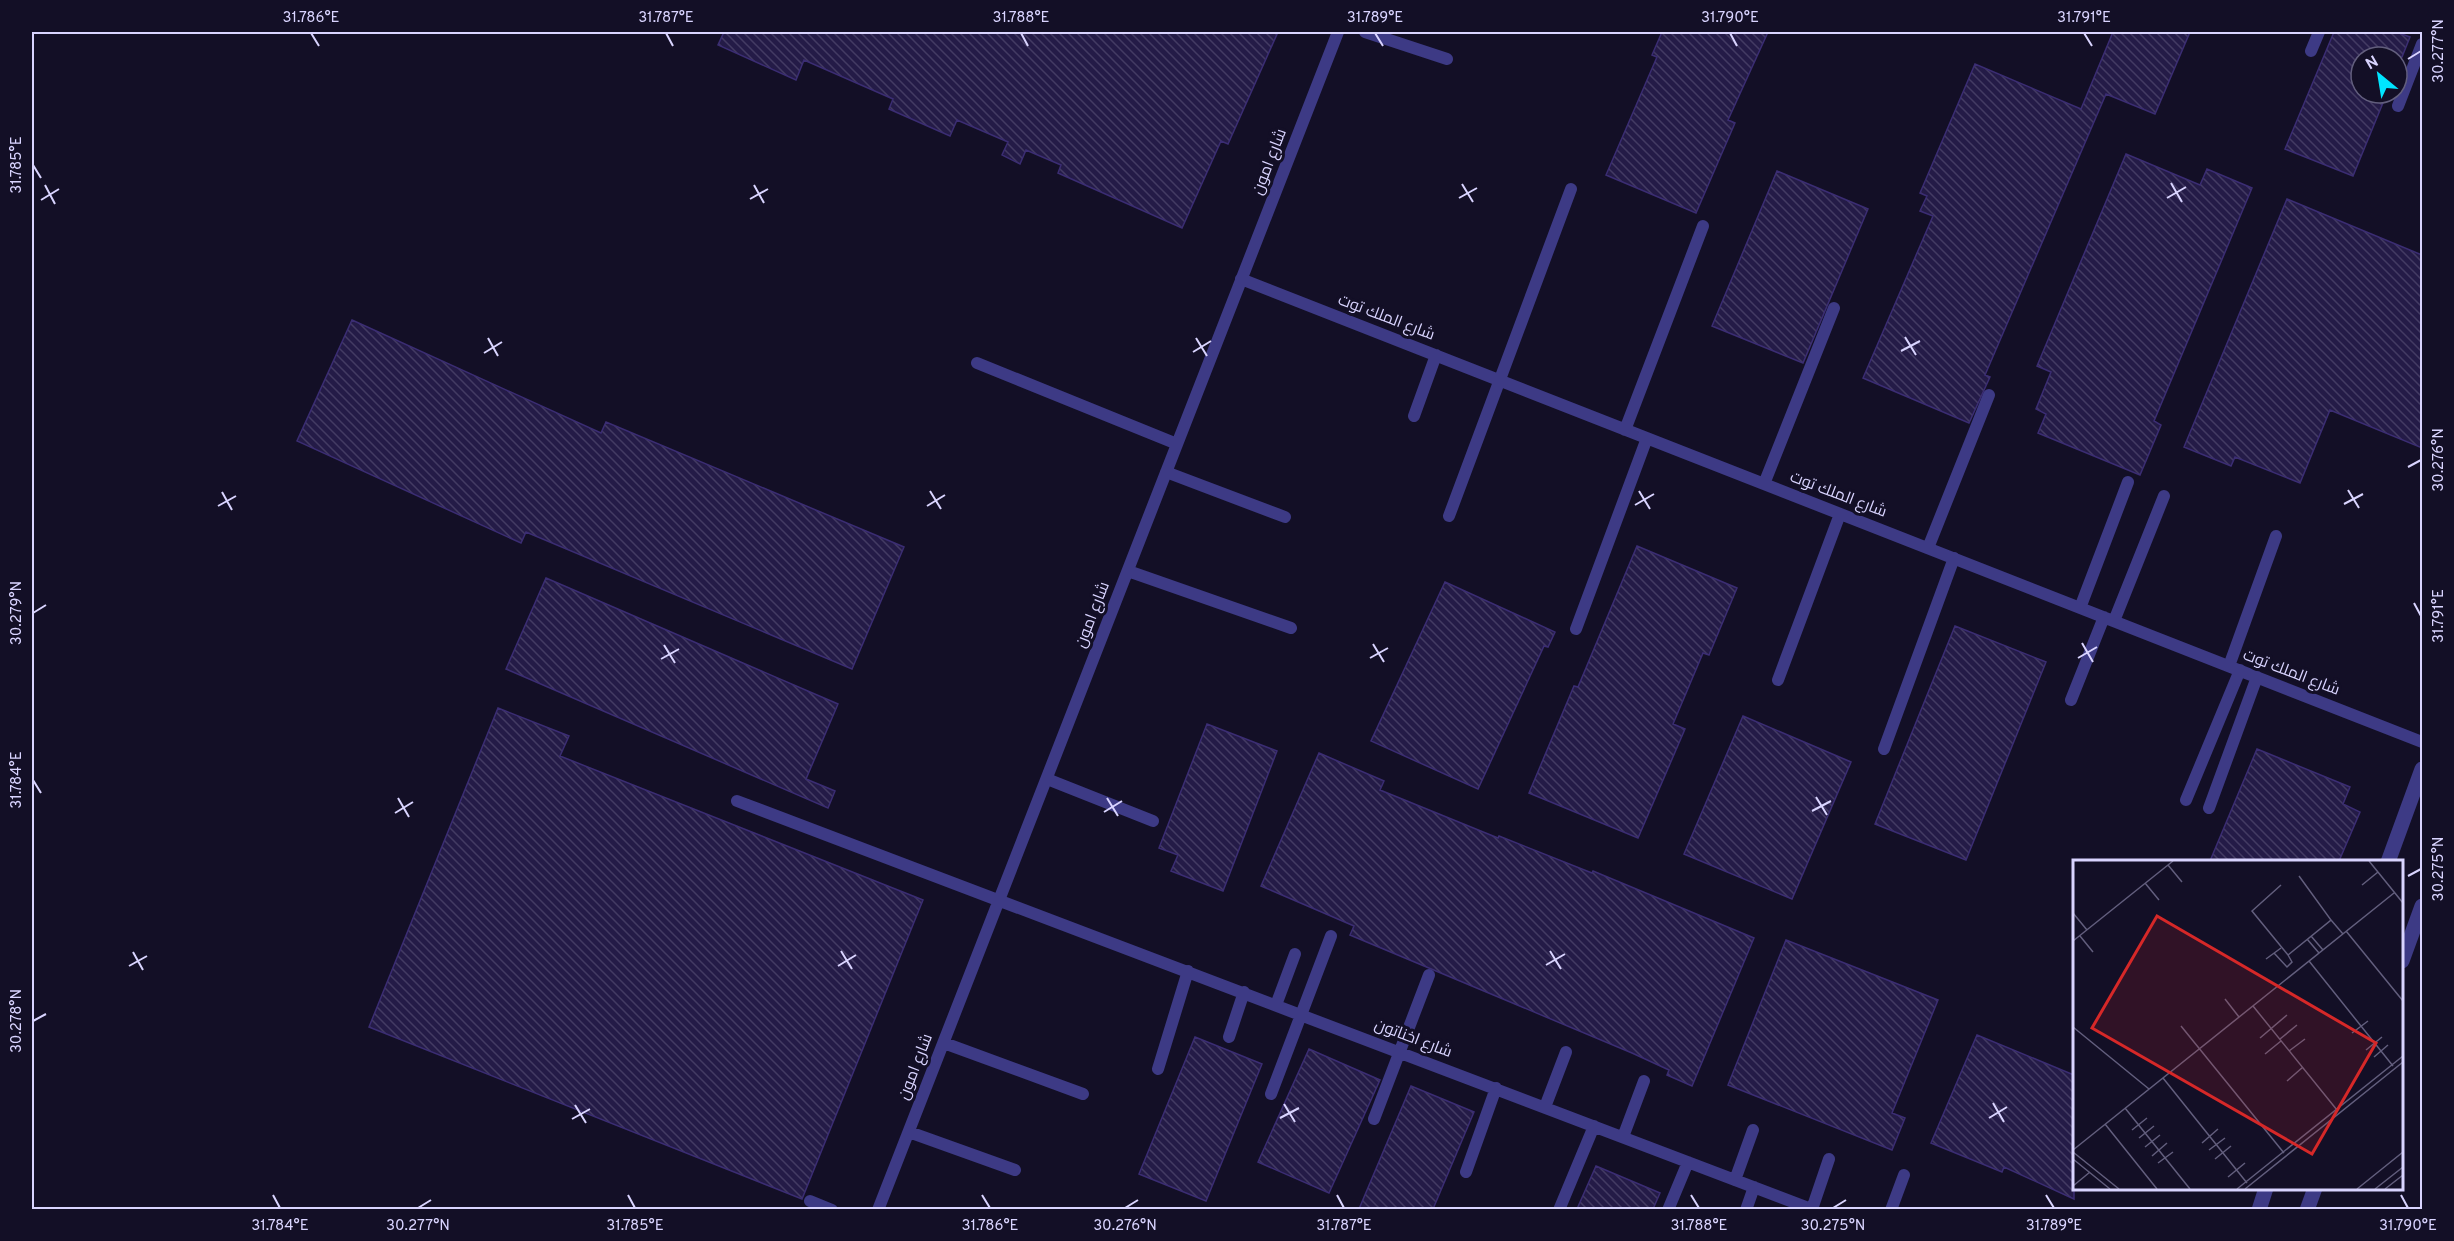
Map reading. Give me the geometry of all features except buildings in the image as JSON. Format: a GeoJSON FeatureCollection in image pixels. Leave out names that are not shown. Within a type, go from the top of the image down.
{"type":"FeatureCollection","features":[{"type":"Feature","properties":{"kind":"street"},"geometry":{"type":"LineString","coordinates":[[2388,860],[2422,769]]}},
{"type":"Feature","properties":{"kind":"street"},"geometry":{"type":"LineString","coordinates":[[2403,958],[2422,906]]}},
{"type":"Feature","properties":{"kind":"street"},"geometry":{"type":"LineString","coordinates":[[2259,1209],[2265,1190]]}},
{"type":"Feature","properties":{"kind":"street"},"geometry":{"type":"LineString","coordinates":[[2307,1209],[2314,1190]]}},
{"type":"Feature","properties":{"kind":"lane","name":"شارع امون"},"geometry":{"type":"LineString","coordinates":[[878,1209],[1338,32]]}},
{"type":"Feature","properties":{"kind":"lane"},"geometry":{"type":"LineString","coordinates":[[1365,32],[1447,59]]}},
{"type":"Feature","properties":{"kind":"lane"},"geometry":{"type":"LineString","coordinates":[[2311,51],[2319,32]]}},
{"type":"Feature","properties":{"kind":"lane"},"geometry":{"type":"LineString","coordinates":[[2398,106],[2422,44]]}},
{"type":"Feature","properties":{"kind":"lane"},"geometry":{"type":"LineString","coordinates":[[1449,516],[1571,189]]}},
{"type":"Feature","properties":{"kind":"lane"},"geometry":{"type":"LineString","coordinates":[[1626,430],[1704,226]]}},
{"type":"Feature","properties":{"kind":"lane","name":"شارع الملك توت"},"geometry":{"type":"LineString","coordinates":[[1241,279],[2422,742]]}},
{"type":"Feature","properties":{"kind":"lane"},"geometry":{"type":"LineString","coordinates":[[1764,484],[1834,308]]}},
{"type":"Feature","properties":{"kind":"lane"},"geometry":{"type":"LineString","coordinates":[[1414,416],[1436,355]]}},
{"type":"Feature","properties":{"kind":"lane"},"geometry":{"type":"LineString","coordinates":[[977,363],[1177,444]]}},
{"type":"Feature","properties":{"kind":"lane"},"geometry":{"type":"LineString","coordinates":[[1928,548],[1989,395]]}},
{"type":"Feature","properties":{"kind":"lane"},"geometry":{"type":"LineString","coordinates":[[1576,629],[1647,438]]}},
{"type":"Feature","properties":{"kind":"lane"},"geometry":{"type":"LineString","coordinates":[[1166,472],[1285,517]]}},
{"type":"Feature","properties":{"kind":"lane"},"geometry":{"type":"LineString","coordinates":[[2080,608],[2128,482]]}},
{"type":"Feature","properties":{"kind":"lane"},"geometry":{"type":"LineString","coordinates":[[2071,700],[2164,496]]}},
{"type":"Feature","properties":{"kind":"lane"},"geometry":{"type":"LineString","coordinates":[[1778,680],[1840,514]]}},
{"type":"Feature","properties":{"kind":"lane"},"geometry":{"type":"LineString","coordinates":[[2186,800],[2234,668],[2276,536]]}},
{"type":"Feature","properties":{"kind":"lane"},"geometry":{"type":"LineString","coordinates":[[1884,749],[1954,558]]}},
{"type":"Feature","properties":{"kind":"lane"},"geometry":{"type":"LineString","coordinates":[[1128,571],[1291,628]]}},
{"type":"Feature","properties":{"kind":"lane"},"geometry":{"type":"LineString","coordinates":[[2209,808],[2257,677]]}},
{"type":"Feature","properties":{"kind":"lane"},"geometry":{"type":"LineString","coordinates":[[1047,779],[1153,821]]}},
{"type":"Feature","properties":{"kind":"lane","name":"شارع اخناتون"},"geometry":{"type":"LineString","coordinates":[[737,801],[1813,1209]]}},
{"type":"Feature","properties":{"kind":"lane"},"geometry":{"type":"LineString","coordinates":[[1272,1094],[1331,936]]}},
{"type":"Feature","properties":{"kind":"lane"},"geometry":{"type":"LineString","coordinates":[[1276,1005],[1295,954]]}},
{"type":"Feature","properties":{"kind":"lane"},"geometry":{"type":"LineString","coordinates":[[1158,1069],[1188,971]]}},
{"type":"Feature","properties":{"kind":"lane"},"geometry":{"type":"LineString","coordinates":[[1374,1119],[1428,975]]}},
{"type":"Feature","properties":{"kind":"lane"},"geometry":{"type":"LineString","coordinates":[[1229,1037],[1244,992]]}},
{"type":"Feature","properties":{"kind":"lane"},"geometry":{"type":"LineString","coordinates":[[944,1043],[1083,1094]]}},
{"type":"Feature","properties":{"kind":"lane"},"geometry":{"type":"LineString","coordinates":[[1545,1107],[1566,1052]]}},
{"type":"Feature","properties":{"kind":"lane"},"geometry":{"type":"LineString","coordinates":[[1623,1137],[1644,1081]]}},
{"type":"Feature","properties":{"kind":"lane"},"geometry":{"type":"LineString","coordinates":[[1466,1172],[1496,1088]]}},
{"type":"Feature","properties":{"kind":"lane"},"geometry":{"type":"LineString","coordinates":[[1559,1209],[1594,1126]]}},
{"type":"Feature","properties":{"kind":"lane"},"geometry":{"type":"LineString","coordinates":[[1735,1180],[1753,1130]]}},
{"type":"Feature","properties":{"kind":"lane"},"geometry":{"type":"LineString","coordinates":[[909,1132],[1015,1170]]}},
{"type":"Feature","properties":{"kind":"lane"},"geometry":{"type":"LineString","coordinates":[[1813,1209],[1829,1159]]}},
{"type":"Feature","properties":{"kind":"lane"},"geometry":{"type":"LineString","coordinates":[[1668,1209],[1688,1162]]}},
{"type":"Feature","properties":{"kind":"lane"},"geometry":{"type":"LineString","coordinates":[[1891,1209],[1904,1175]]}},
{"type":"Feature","properties":{"kind":"lane"},"geometry":{"type":"LineString","coordinates":[[1746,1209],[1754,1187]]}},
{"type":"Feature","properties":{"kind":"lane"},"geometry":{"type":"LineString","coordinates":[[810,1201],[832,1209]]}}]}
